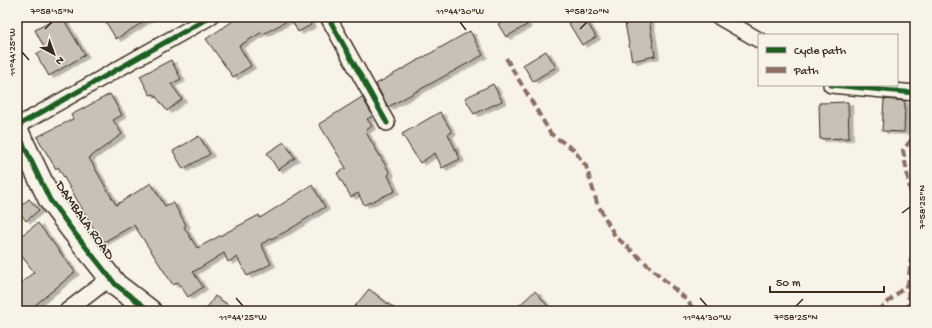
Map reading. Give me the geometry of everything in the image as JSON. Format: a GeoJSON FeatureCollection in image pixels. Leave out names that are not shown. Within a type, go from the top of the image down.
{"type":"FeatureCollection","features":[{"type":"Feature","properties":{"kind":"street"},"geometry":{"type":"LineString","coordinates":[[17,126],[210,17]]}},
{"type":"Feature","properties":{"kind":"street"},"geometry":{"type":"LineString","coordinates":[[328,17],[387,123]]}},
{"type":"Feature","properties":{"kind":"street"},"geometry":{"type":"LineString","coordinates":[[719,17],[758,39]]}},
{"type":"Feature","properties":{"kind":"street"},"geometry":{"type":"LineString","coordinates":[[842,86],[915,93]]}},
{"type":"Feature","properties":{"kind":"street","name":"DAMBALA ROAD"},"geometry":{"type":"LineString","coordinates":[[17,131],[50,200],[116,285],[150,311]]}},
{"type":"Feature","properties":{"kind":"street"},"geometry":{"type":"LineString","coordinates":[[67,311],[110,278]]}},
{"type":"Feature","properties":{"kind":"building"},"geometry":{"type":"Polygon","coordinates":[[[59,17],[62,17],[85,55],[49,76],[36,54],[45,49],[35,30],[59,17]]]}},
{"type":"Feature","properties":{"kind":"building"},"geometry":{"type":"Polygon","coordinates":[[[103,17],[151,17],[116,39],[103,17]]]}},
{"type":"Feature","properties":{"kind":"building"},"geometry":{"type":"Polygon","coordinates":[[[239,17],[307,17],[311,25],[298,32],[291,19],[263,34],[262,32],[239,46],[251,66],[233,77],[206,39],[239,17]]]}},
{"type":"Feature","properties":{"kind":"building"},"geometry":{"type":"Polygon","coordinates":[[[511,17],[522,17],[527,25],[506,37],[498,24],[511,17]]]}},
{"type":"Feature","properties":{"kind":"building"},"geometry":{"type":"Polygon","coordinates":[[[575,17],[584,17],[596,37],[582,45],[568,22],[575,17]]]}},
{"type":"Feature","properties":{"kind":"building"},"geometry":{"type":"Polygon","coordinates":[[[649,19],[655,56],[632,61],[625,23],[649,19]]]}},
{"type":"Feature","properties":{"kind":"building"},"geometry":{"type":"Polygon","coordinates":[[[470,31],[483,55],[388,107],[376,84],[470,31]]]}},
{"type":"Feature","properties":{"kind":"building"},"geometry":{"type":"Polygon","coordinates":[[[546,51],[556,67],[533,81],[523,65],[546,51]]]}},
{"type":"Feature","properties":{"kind":"building"},"geometry":{"type":"Polygon","coordinates":[[[171,60],[181,79],[171,84],[182,99],[167,111],[154,94],[150,95],[140,76],[171,60]]]}},
{"type":"Feature","properties":{"kind":"building"},"geometry":{"type":"Polygon","coordinates":[[[493,84],[502,101],[474,114],[465,98],[493,84]]]}},
{"type":"Feature","properties":{"kind":"building"},"geometry":{"type":"Polygon","coordinates":[[[110,94],[122,115],[113,120],[122,134],[89,158],[116,205],[151,183],[165,206],[173,202],[186,225],[184,227],[197,248],[259,215],[260,218],[312,185],[325,207],[287,231],[261,244],[271,264],[247,276],[237,257],[228,262],[224,253],[193,272],[203,287],[188,297],[178,282],[173,285],[134,225],[102,243],[58,167],[56,169],[37,137],[73,119],[71,115],[110,94]]]}},
{"type":"Feature","properties":{"kind":"building"},"geometry":{"type":"Polygon","coordinates":[[[362,97],[373,116],[367,119],[372,126],[365,131],[390,173],[388,175],[395,191],[364,205],[358,193],[351,197],[337,173],[346,168],[319,124],[362,97]]]}},
{"type":"Feature","properties":{"kind":"building"},"geometry":{"type":"Polygon","coordinates":[[[884,99],[905,101],[904,132],[882,131],[884,99]]]}},
{"type":"Feature","properties":{"kind":"building"},"geometry":{"type":"Polygon","coordinates":[[[848,102],[849,138],[820,139],[819,103],[848,102]]]}},
{"type":"Feature","properties":{"kind":"building"},"geometry":{"type":"Polygon","coordinates":[[[440,112],[452,132],[448,134],[460,159],[442,168],[435,153],[420,163],[402,134],[440,112]]]}},
{"type":"Feature","properties":{"kind":"building"},"geometry":{"type":"Polygon","coordinates":[[[199,136],[210,154],[183,169],[173,151],[199,136]]]}},
{"type":"Feature","properties":{"kind":"building"},"geometry":{"type":"Polygon","coordinates":[[[284,142],[295,158],[278,170],[267,153],[284,142]]]}},
{"type":"Feature","properties":{"kind":"building"},"geometry":{"type":"Polygon","coordinates":[[[29,199],[39,210],[26,221],[17,209],[29,199]]]}},
{"type":"Feature","properties":{"kind":"building"},"geometry":{"type":"Polygon","coordinates":[[[38,223],[75,272],[28,311],[17,311],[17,286],[34,272],[17,250],[17,239],[38,223]]]}},
{"type":"Feature","properties":{"kind":"building"},"geometry":{"type":"Polygon","coordinates":[[[369,289],[397,311],[351,311],[369,289]]]}},
{"type":"Feature","properties":{"kind":"building"},"geometry":{"type":"Polygon","coordinates":[[[535,291],[552,311],[513,311],[535,291]]]}},
{"type":"Feature","properties":{"kind":"building"},"geometry":{"type":"Polygon","coordinates":[[[215,296],[237,311],[205,311],[215,296]]]}},
{"type":"Feature","properties":{"kind":"marked path"},"geometry":{"type":"LineString","coordinates":[[506,58],[551,134],[573,149],[586,166],[597,203],[615,236],[688,301],[694,311]]}},
{"type":"Feature","properties":{"kind":"marked path"},"geometry":{"type":"LineString","coordinates":[[915,129],[913,138],[903,150],[915,218]]}},
{"type":"Feature","properties":{"kind":"marked path"},"geometry":{"type":"LineString","coordinates":[[909,311],[908,284],[915,226]]}},
{"type":"Feature","properties":{"kind":"marked path"},"geometry":{"type":"LineString","coordinates":[[878,311],[908,284]]}},
{"type":"Feature","properties":{"kind":"cycle path"},"geometry":{"type":"LineString","coordinates":[[17,126],[210,17]]}},
{"type":"Feature","properties":{"kind":"cycle path"},"geometry":{"type":"LineString","coordinates":[[328,17],[387,123]]}},
{"type":"Feature","properties":{"kind":"cycle path"},"geometry":{"type":"LineString","coordinates":[[842,86],[915,93]]}},
{"type":"Feature","properties":{"kind":"cycle path"},"geometry":{"type":"LineString","coordinates":[[17,131],[50,200],[116,285],[150,311]]}}]}
